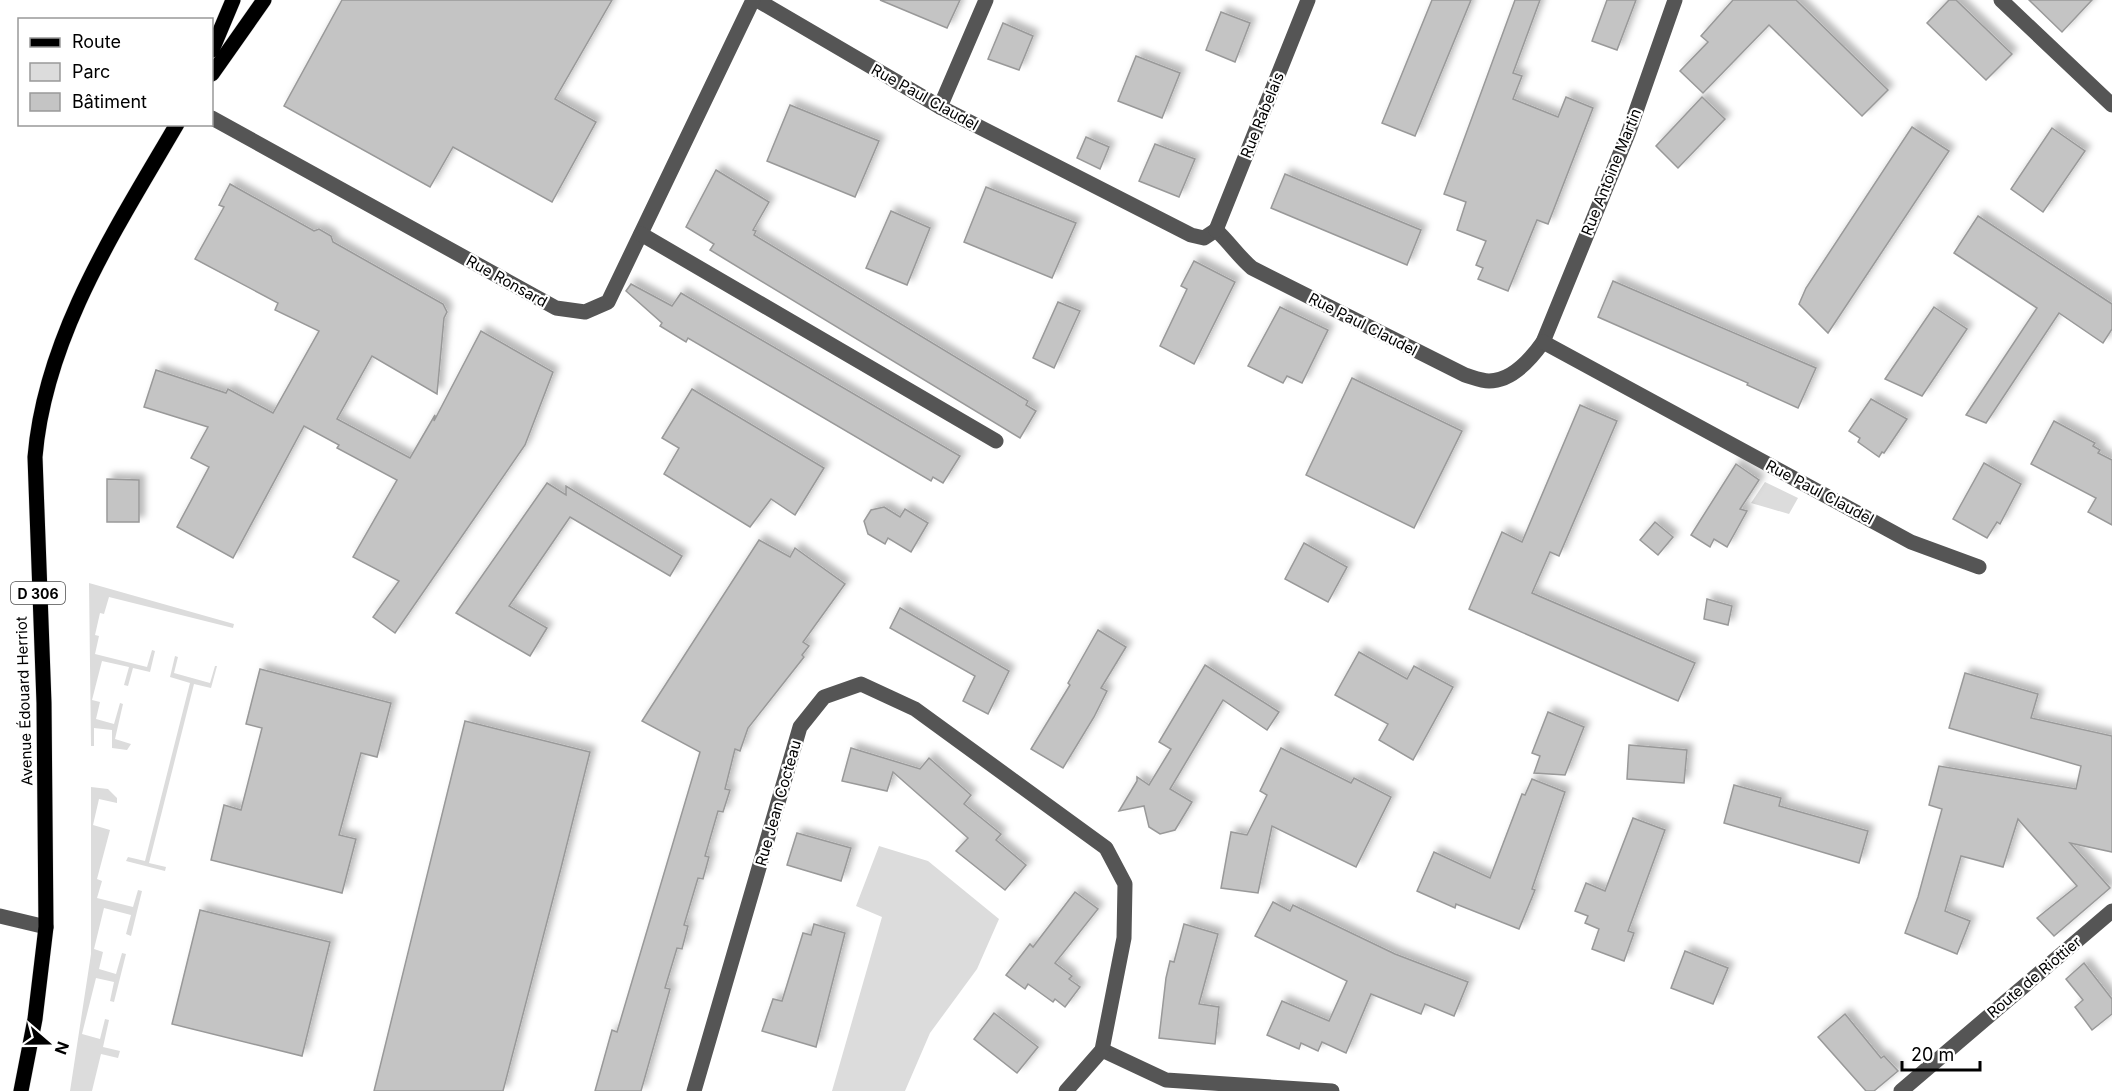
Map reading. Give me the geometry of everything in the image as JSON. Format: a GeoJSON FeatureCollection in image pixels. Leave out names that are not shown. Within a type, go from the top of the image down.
{"type":"FeatureCollection","features":[{"type":"Feature","properties":{"kind":"main road"},"geometry":{"type":"LineString","coordinates":[[213,48],[233,0]]}},
{"type":"Feature","properties":{"kind":"main road"},"geometry":{"type":"LineString","coordinates":[[213,73],[264,0]]}},
{"type":"Feature","properties":{"kind":"main road","name":"Avenue Édouard Herriot"},"geometry":{"type":"LineString","coordinates":[[21,1091],[34,1019],[46,927],[45,726],[35,468],[38,418],[76,310],[113,233],[176,126]]}},
{"type":"Feature","properties":{"kind":"street","name":"Rue Paul Claudel"},"geometry":{"type":"LineString","coordinates":[[755,0],[940,108],[1191,235],[1204,238],[1216,230],[1228,241],[1236,255],[1252,268],[1465,375],[1490,381],[1508,375],[1529,362],[1543,342],[1911,542],[1979,567]]}},
{"type":"Feature","properties":{"kind":"street","name":"Rue Ronsard"},"geometry":{"type":"LineString","coordinates":[[213,119],[556,308],[585,312],[608,302],[755,0]]}},
{"type":"Feature","properties":{"kind":"street"},"geometry":{"type":"LineString","coordinates":[[940,108],[986,0]]}},
{"type":"Feature","properties":{"kind":"street","name":"Rue Rabelais"},"geometry":{"type":"LineString","coordinates":[[1216,230],[1308,0]]}},
{"type":"Feature","properties":{"kind":"street","name":"Rue Antoine Martin"},"geometry":{"type":"LineString","coordinates":[[1543,342],[1628,134],[1675,0]]}},
{"type":"Feature","properties":{"kind":"street"},"geometry":{"type":"LineString","coordinates":[[2001,0],[2112,105]]}},
{"type":"Feature","properties":{"kind":"street"},"geometry":{"type":"LineString","coordinates":[[641,234],[996,441]]}},
{"type":"Feature","properties":{"kind":"street","name":"Rue Jean Cocteau"},"geometry":{"type":"LineString","coordinates":[[694,1091],[800,727],[824,697],[861,684],[915,709],[1106,848],[1125,884],[1124,938],[1102,1050]]}},
{"type":"Feature","properties":{"kind":"street","name":"Route de Riottier"},"geometry":{"type":"LineString","coordinates":[[1901,1091],[2112,911]]}},
{"type":"Feature","properties":{"kind":"street"},"geometry":{"type":"LineString","coordinates":[[0,916],[46,927]]}},
{"type":"Feature","properties":{"kind":"street"},"geometry":{"type":"LineString","coordinates":[[1066,1091],[1102,1050],[1166,1080],[1332,1091]]}},
{"type":"Feature","properties":{"kind":"green space"},"geometry":{"type":"Polygon","coordinates":[[[1765,482],[1798,498],[1789,514],[1751,503],[1765,482]]]}},
{"type":"Feature","properties":{"kind":"green space"},"geometry":{"type":"Polygon","coordinates":[[[89,583],[234,624],[233,628],[109,597],[104,614],[100,613],[95,635],[99,636],[95,654],[147,667],[152,650],[155,651],[150,672],[133,668],[128,686],[124,685],[129,667],[102,661],[92,700],[100,702],[96,719],[114,724],[120,703],[123,704],[115,739],[131,744],[127,750],[112,748],[112,730],[94,728],[94,746],[91,746],[89,583]]]}},
{"type":"Feature","properties":{"kind":"green space"},"geometry":{"type":"Polygon","coordinates":[[[175,656],[178,657],[174,673],[210,683],[215,666],[217,666],[211,688],[194,684],[149,863],[166,867],[165,871],[126,861],[128,857],[145,861],[190,683],[170,677],[175,656]]]}},
{"type":"Feature","properties":{"kind":"green space"},"geometry":{"type":"Polygon","coordinates":[[[91,787],[108,789],[117,798],[117,803],[99,799],[93,825],[110,830],[97,879],[102,881],[97,898],[133,907],[138,890],[142,891],[131,936],[126,934],[131,915],[104,908],[94,949],[103,952],[99,969],[116,974],[122,953],[126,954],[114,1002],[110,1001],[114,982],[96,978],[82,1034],[100,1039],[105,1019],[109,1020],[103,1047],[120,1051],[118,1058],[101,1054],[92,1091],[70,1091],[91,954],[91,787]]]}},
{"type":"Feature","properties":{"kind":"green space"},"geometry":{"type":"Polygon","coordinates":[[[879,846],[928,861],[999,919],[977,969],[930,1033],[905,1091],[832,1091],[882,917],[856,906],[879,846]]]}},
{"type":"Feature","properties":{"kind":"building"},"geometry":{"type":"Polygon","coordinates":[[[342,0],[612,0],[555,99],[596,122],[552,202],[453,147],[430,187],[284,106],[342,0]]]}},
{"type":"Feature","properties":{"kind":"building"},"geometry":{"type":"Polygon","coordinates":[[[880,0],[960,0],[947,28],[880,0]]]}},
{"type":"Feature","properties":{"kind":"building"},"geometry":{"type":"Polygon","coordinates":[[[1432,0],[1471,0],[1415,136],[1382,123],[1432,0]]]}},
{"type":"Feature","properties":{"kind":"building"},"geometry":{"type":"Polygon","coordinates":[[[1515,0],[1540,0],[1513,73],[1522,76],[1513,99],[1558,117],[1566,97],[1593,108],[1548,224],[1537,220],[1508,291],[1478,279],[1483,268],[1476,265],[1486,241],[1457,230],[1466,202],[1444,194],[1515,0]]]}},
{"type":"Feature","properties":{"kind":"building"},"geometry":{"type":"Polygon","coordinates":[[[1607,0],[1636,0],[1617,50],[1592,41],[1607,0]]]}},
{"type":"Feature","properties":{"kind":"building"},"geometry":{"type":"Polygon","coordinates":[[[1733,0],[1796,0],[1888,90],[1862,116],[1769,25],[1703,93],[1680,71],[1708,42],[1701,36],[1733,0]]]}},
{"type":"Feature","properties":{"kind":"building"},"geometry":{"type":"Polygon","coordinates":[[[1949,0],[1956,0],[2012,54],[1986,80],[1927,23],[1949,0]]]}},
{"type":"Feature","properties":{"kind":"building"},"geometry":{"type":"Polygon","coordinates":[[[2029,0],[2092,0],[2062,32],[2029,0]]]}},
{"type":"Feature","properties":{"kind":"building"},"geometry":{"type":"Polygon","coordinates":[[[1221,12],[1250,23],[1235,62],[1206,50],[1221,12]]]}},
{"type":"Feature","properties":{"kind":"building"},"geometry":{"type":"Polygon","coordinates":[[[1003,23],[1033,36],[1019,70],[988,59],[1003,23]]]}},
{"type":"Feature","properties":{"kind":"building"},"geometry":{"type":"Polygon","coordinates":[[[1136,56],[1180,73],[1162,118],[1118,101],[1136,56]]]}},
{"type":"Feature","properties":{"kind":"building"},"geometry":{"type":"Polygon","coordinates":[[[1702,97],[1725,119],[1678,168],[1656,146],[1702,97]]]}},
{"type":"Feature","properties":{"kind":"building"},"geometry":{"type":"Polygon","coordinates":[[[790,105],[879,141],[855,197],[767,161],[790,105]]]}},
{"type":"Feature","properties":{"kind":"building"},"geometry":{"type":"Polygon","coordinates":[[[1912,127],[1949,151],[1828,333],[1799,304],[1806,288],[1912,127]]]}},
{"type":"Feature","properties":{"kind":"building"},"geometry":{"type":"Polygon","coordinates":[[[2052,128],[2085,151],[2043,212],[2011,189],[2052,128]]]}},
{"type":"Feature","properties":{"kind":"building"},"geometry":{"type":"Polygon","coordinates":[[[1086,137],[1109,147],[1100,169],[1077,158],[1086,137]]]}},
{"type":"Feature","properties":{"kind":"building"},"geometry":{"type":"Polygon","coordinates":[[[1155,144],[1195,159],[1179,197],[1139,181],[1155,144]]]}},
{"type":"Feature","properties":{"kind":"building"},"geometry":{"type":"Polygon","coordinates":[[[716,170],[769,202],[753,230],[756,231],[754,235],[1028,401],[1026,405],[1036,411],[1020,438],[710,250],[714,244],[686,227],[716,170]]]}},
{"type":"Feature","properties":{"kind":"building"},"geometry":{"type":"Polygon","coordinates":[[[1285,174],[1421,230],[1407,265],[1271,208],[1285,174]]]}},
{"type":"Feature","properties":{"kind":"building"},"geometry":{"type":"Polygon","coordinates":[[[230,184],[314,231],[319,229],[331,236],[333,242],[443,304],[447,312],[444,318],[437,394],[372,356],[337,419],[410,458],[435,415],[434,421],[481,331],[553,372],[525,445],[395,633],[373,617],[399,581],[353,557],[397,480],[337,448],[339,445],[304,426],[233,558],[177,527],[209,467],[191,458],[208,427],[144,407],[156,370],[226,393],[228,389],[273,413],[319,331],[275,310],[278,303],[195,259],[224,207],[219,205],[230,184]]]}},
{"type":"Feature","properties":{"kind":"building"},"geometry":{"type":"Polygon","coordinates":[[[986,187],[1076,223],[1052,278],[964,242],[986,187]]]}},
{"type":"Feature","properties":{"kind":"building"},"geometry":{"type":"Polygon","coordinates":[[[891,211],[930,228],[907,285],[866,268],[891,211]]]}},
{"type":"Feature","properties":{"kind":"building"},"geometry":{"type":"Polygon","coordinates":[[[1978,216],[2112,304],[2112,329],[2103,343],[2059,313],[1986,423],[1966,415],[2037,308],[1954,253],[1978,216]]]}},
{"type":"Feature","properties":{"kind":"building"},"geometry":{"type":"Polygon","coordinates":[[[1194,261],[1235,282],[1194,364],[1160,346],[1187,289],[1181,286],[1194,261]]]}},
{"type":"Feature","properties":{"kind":"building"},"geometry":{"type":"Polygon","coordinates":[[[1613,281],[1816,368],[1798,408],[1747,385],[1748,383],[1598,317],[1613,281]]]}},
{"type":"Feature","properties":{"kind":"building"},"geometry":{"type":"Polygon","coordinates":[[[631,284],[672,306],[681,293],[960,456],[943,483],[933,477],[931,481],[688,338],[686,342],[660,326],[662,323],[626,291],[631,284]]]}},
{"type":"Feature","properties":{"kind":"building"},"geometry":{"type":"Polygon","coordinates":[[[1058,302],[1080,311],[1054,368],[1033,358],[1058,302]]]}},
{"type":"Feature","properties":{"kind":"building"},"geometry":{"type":"Polygon","coordinates":[[[1280,307],[1328,330],[1302,383],[1287,376],[1283,383],[1248,366],[1280,307]]]}},
{"type":"Feature","properties":{"kind":"building"},"geometry":{"type":"Polygon","coordinates":[[[1934,307],[1967,329],[1922,396],[1885,379],[1934,307]]]}},
{"type":"Feature","properties":{"kind":"building"},"geometry":{"type":"Polygon","coordinates":[[[1352,378],[1462,431],[1414,528],[1306,475],[1352,378]]]}},
{"type":"Feature","properties":{"kind":"building"},"geometry":{"type":"Polygon","coordinates":[[[692,389],[824,468],[795,515],[771,499],[750,527],[664,474],[679,448],[662,438],[692,389]]]}},
{"type":"Feature","properties":{"kind":"building"},"geometry":{"type":"Polygon","coordinates":[[[1871,399],[1907,419],[1879,457],[1858,442],[1860,438],[1849,431],[1871,399]]]}},
{"type":"Feature","properties":{"kind":"building"},"geometry":{"type":"Polygon","coordinates":[[[1580,405],[1617,421],[1559,556],[1550,552],[1532,593],[1695,663],[1678,701],[1469,609],[1502,532],[1522,542],[1580,405]]]}},
{"type":"Feature","properties":{"kind":"building"},"geometry":{"type":"Polygon","coordinates":[[[2054,421],[2095,443],[2093,446],[2100,450],[2098,453],[2112,460],[2112,525],[2088,512],[2096,498],[2031,464],[2054,421]]]}},
{"type":"Feature","properties":{"kind":"building"},"geometry":{"type":"Polygon","coordinates":[[[1984,463],[2021,484],[2000,524],[1997,522],[1987,538],[1953,519],[1984,463]]]}},
{"type":"Feature","properties":{"kind":"building"},"geometry":{"type":"Polygon","coordinates":[[[1736,464],[1759,480],[1740,509],[1747,511],[1727,547],[1714,539],[1710,547],[1691,535],[1736,464]]]}},
{"type":"Feature","properties":{"kind":"building"},"geometry":{"type":"Polygon","coordinates":[[[107,479],[139,480],[139,522],[107,522],[107,479]]]}},
{"type":"Feature","properties":{"kind":"building"},"geometry":{"type":"Polygon","coordinates":[[[547,483],[566,495],[566,486],[682,556],[670,576],[570,517],[509,606],[547,628],[530,656],[456,613],[547,483]]]}},
{"type":"Feature","properties":{"kind":"building"},"geometry":{"type":"Polygon","coordinates":[[[884,507],[900,517],[905,509],[928,523],[911,552],[888,538],[885,544],[868,534],[864,521],[871,510],[884,507]]]}},
{"type":"Feature","properties":{"kind":"building"},"geometry":{"type":"Polygon","coordinates":[[[1655,522],[1673,537],[1658,555],[1640,540],[1655,522]]]}},
{"type":"Feature","properties":{"kind":"building"},"geometry":{"type":"Polygon","coordinates":[[[759,540],[790,557],[795,548],[845,584],[803,642],[809,646],[802,655],[804,657],[748,728],[740,751],[735,749],[725,789],[730,790],[723,812],[718,811],[705,856],[709,857],[703,879],[698,878],[684,925],[688,926],[682,949],[677,948],[665,988],[670,989],[641,1091],[595,1091],[612,1030],[617,1032],[700,752],[642,721],[759,540]]]}},
{"type":"Feature","properties":{"kind":"building"},"geometry":{"type":"Polygon","coordinates":[[[1304,543],[1347,567],[1328,602],[1285,579],[1304,543]]]}},
{"type":"Feature","properties":{"kind":"building"},"geometry":{"type":"Polygon","coordinates":[[[1707,599],[1732,606],[1728,625],[1704,619],[1707,599]]]}},
{"type":"Feature","properties":{"kind":"building"},"geometry":{"type":"Polygon","coordinates":[[[900,608],[1009,671],[988,714],[963,701],[975,676],[890,628],[900,608]]]}},
{"type":"Feature","properties":{"kind":"building"},"geometry":{"type":"Polygon","coordinates":[[[1098,630],[1126,647],[1101,688],[1107,691],[1094,717],[1063,768],[1031,749],[1070,685],[1068,683],[1098,630]]]}},
{"type":"Feature","properties":{"kind":"building"},"geometry":{"type":"Polygon","coordinates":[[[1359,652],[1407,679],[1414,666],[1453,687],[1413,760],[1379,740],[1388,724],[1335,695],[1359,652]]]}},
{"type":"Feature","properties":{"kind":"building"},"geometry":{"type":"Polygon","coordinates":[[[1205,665],[1279,712],[1267,730],[1223,700],[1170,789],[1192,802],[1175,830],[1160,834],[1149,827],[1144,806],[1119,811],[1137,781],[1137,777],[1149,785],[1171,749],[1159,742],[1205,665]]]}},
{"type":"Feature","properties":{"kind":"building"},"geometry":{"type":"Polygon","coordinates":[[[260,669],[391,703],[377,757],[361,753],[339,835],[356,839],[342,893],[211,860],[224,805],[241,810],[262,728],[246,724],[260,669]]]}},
{"type":"Feature","properties":{"kind":"building"},"geometry":{"type":"Polygon","coordinates":[[[1965,673],[2038,694],[2031,718],[2112,736],[2112,852],[2070,843],[2110,888],[2054,936],[2037,918],[2077,886],[2018,819],[2003,867],[1961,856],[1945,911],[1970,921],[1957,954],[1905,933],[1918,897],[1942,809],[1929,805],[1939,766],[2076,789],[2081,766],[1949,728],[1965,673]]]}},
{"type":"Feature","properties":{"kind":"building"},"geometry":{"type":"Polygon","coordinates":[[[1548,712],[1584,727],[1565,775],[1534,773],[1540,756],[1532,753],[1548,712]]]}},
{"type":"Feature","properties":{"kind":"building"},"geometry":{"type":"Polygon","coordinates":[[[465,721],[590,752],[503,1091],[374,1091],[465,721]]]}},
{"type":"Feature","properties":{"kind":"building"},"geometry":{"type":"Polygon","coordinates":[[[1629,745],[1687,750],[1684,783],[1627,779],[1629,745]]]}},
{"type":"Feature","properties":{"kind":"building"},"geometry":{"type":"Polygon","coordinates":[[[851,748],[920,769],[929,758],[971,795],[964,804],[1001,834],[996,840],[1026,865],[1005,890],[956,851],[968,838],[893,772],[887,791],[842,781],[851,748]]]}},
{"type":"Feature","properties":{"kind":"building"},"geometry":{"type":"Polygon","coordinates":[[[1281,748],[1351,783],[1354,778],[1391,797],[1356,867],[1272,826],[1258,893],[1221,888],[1231,832],[1247,835],[1267,795],[1260,791],[1281,748]]]}},
{"type":"Feature","properties":{"kind":"building"},"geometry":{"type":"Polygon","coordinates":[[[1532,779],[1565,792],[1532,889],[1535,890],[1519,929],[1456,904],[1455,908],[1417,891],[1434,852],[1490,878],[1522,794],[1525,795],[1532,779]]]}},
{"type":"Feature","properties":{"kind":"building"},"geometry":{"type":"Polygon","coordinates":[[[1734,785],[1781,798],[1779,806],[1868,831],[1859,863],[1724,823],[1734,785]]]}},
{"type":"Feature","properties":{"kind":"building"},"geometry":{"type":"Polygon","coordinates":[[[1633,818],[1665,830],[1628,931],[1634,933],[1624,961],[1592,949],[1599,929],[1585,923],[1588,916],[1575,911],[1586,883],[1605,891],[1633,818]]]}},
{"type":"Feature","properties":{"kind":"building"},"geometry":{"type":"Polygon","coordinates":[[[797,833],[851,848],[841,881],[787,865],[797,833]]]}},
{"type":"Feature","properties":{"kind":"building"},"geometry":{"type":"Polygon","coordinates":[[[1075,892],[1098,909],[1055,963],[1072,976],[1069,979],[1080,987],[1065,1007],[1055,999],[1053,1002],[1028,984],[1025,989],[1006,975],[1030,944],[1033,947],[1075,892]]]}},
{"type":"Feature","properties":{"kind":"building"},"geometry":{"type":"Polygon","coordinates":[[[1273,902],[1290,911],[1293,905],[1395,954],[1468,982],[1454,1016],[1425,1004],[1421,1014],[1371,994],[1346,1053],[1322,1042],[1318,1051],[1301,1043],[1299,1049],[1267,1035],[1282,1001],[1329,1021],[1347,981],[1255,936],[1273,902]]]}},
{"type":"Feature","properties":{"kind":"building"},"geometry":{"type":"Polygon","coordinates":[[[200,910],[330,942],[302,1056],[172,1024],[200,910]]]}},
{"type":"Feature","properties":{"kind":"building"},"geometry":{"type":"Polygon","coordinates":[[[814,924],[845,933],[816,1047],[762,1031],[773,999],[782,1001],[803,933],[811,935],[814,924]]]}},
{"type":"Feature","properties":{"kind":"building"},"geometry":{"type":"Polygon","coordinates":[[[1184,924],[1218,934],[1199,1004],[1219,1007],[1215,1044],[1159,1038],[1166,978],[1170,961],[1174,962],[1184,924]]]}},
{"type":"Feature","properties":{"kind":"building"},"geometry":{"type":"Polygon","coordinates":[[[1685,951],[1728,968],[1713,1004],[1671,988],[1685,951]]]}},
{"type":"Feature","properties":{"kind":"building"},"geometry":{"type":"Polygon","coordinates":[[[2084,963],[2112,999],[2112,1014],[2092,1030],[2075,1007],[2083,1000],[2066,979],[2084,963]]]}},
{"type":"Feature","properties":{"kind":"building"},"geometry":{"type":"Polygon","coordinates":[[[994,1013],[1038,1047],[1017,1073],[974,1039],[994,1013]]]}},
{"type":"Feature","properties":{"kind":"building"},"geometry":{"type":"Polygon","coordinates":[[[1845,1014],[1881,1058],[1884,1056],[1898,1071],[1874,1091],[1866,1091],[1818,1037],[1845,1014]]]}}]}
